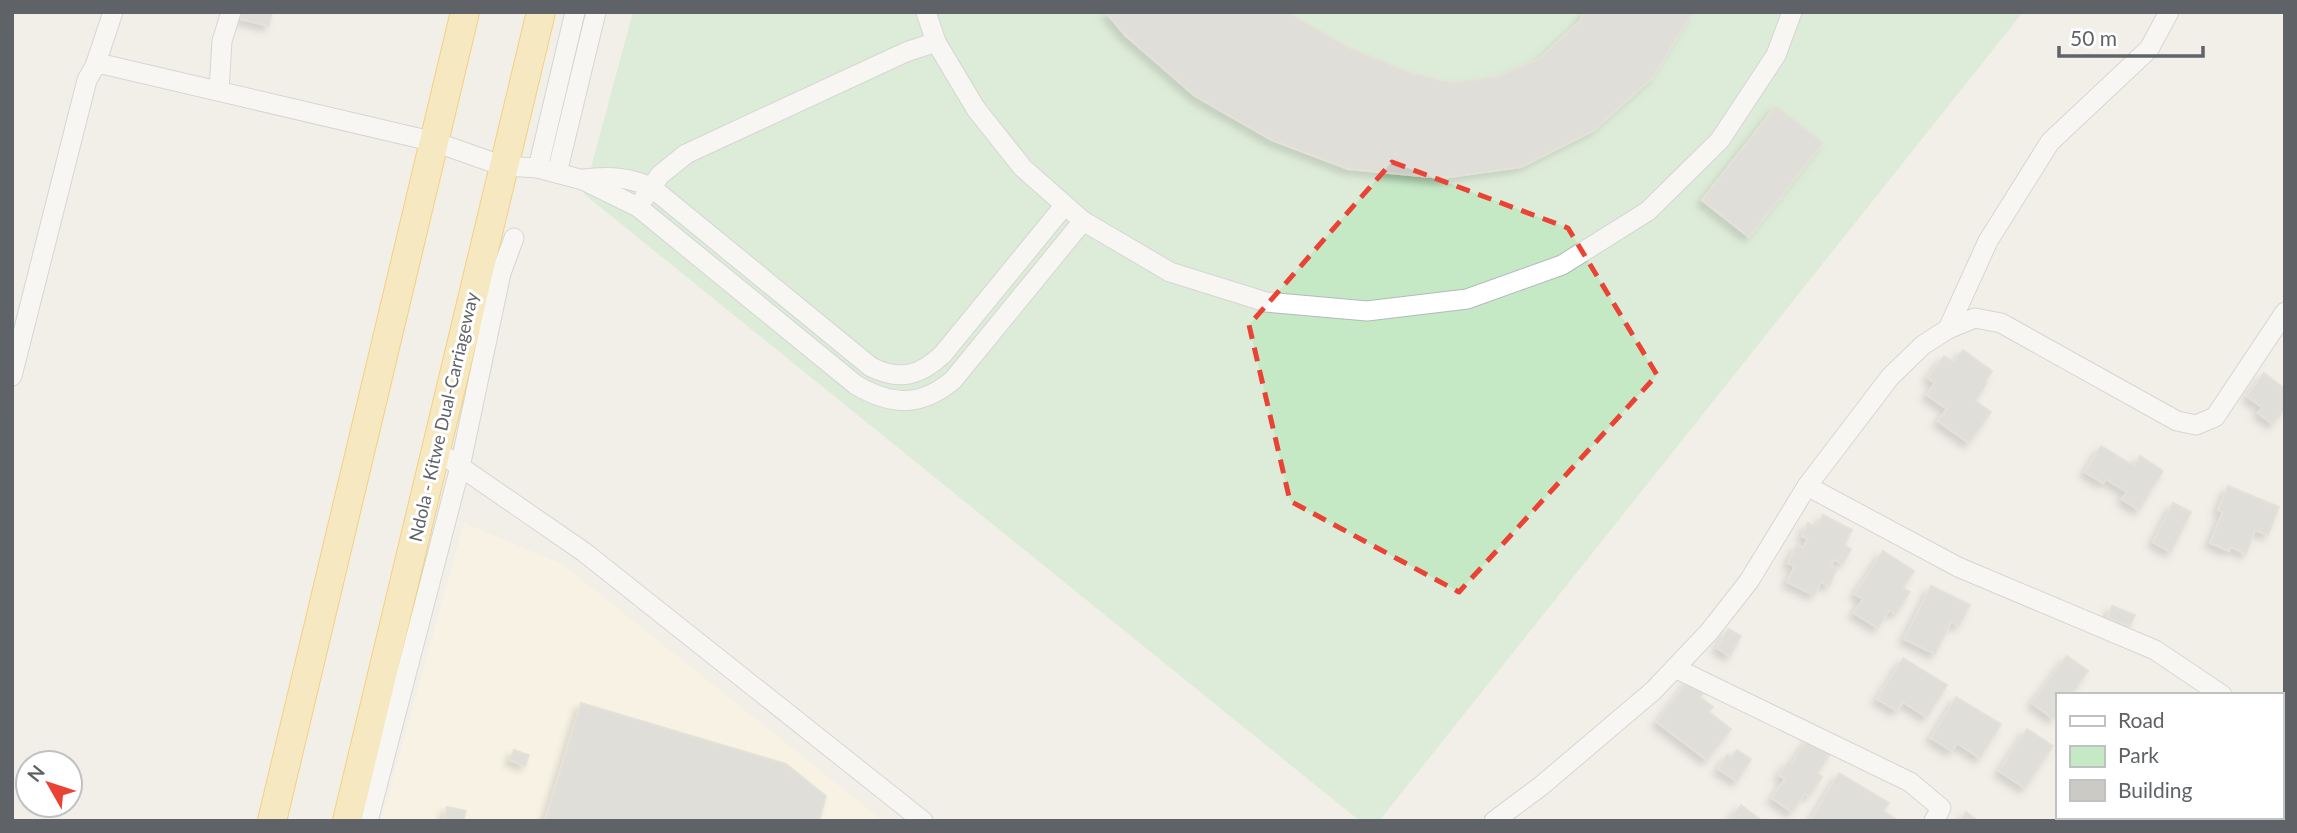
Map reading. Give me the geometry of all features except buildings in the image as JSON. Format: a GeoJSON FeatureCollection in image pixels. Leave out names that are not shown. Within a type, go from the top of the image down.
{"type":"FeatureCollection","features":[{"type":"Feature","properties":{"kind":"highway"},"geometry":{"type":"LineString","coordinates":[[272,821],[465,12]]}},
{"type":"Feature","properties":{"kind":"highway","name":"Ndola - Kitwe Dual-Carriageway"},"geometry":{"type":"LineString","coordinates":[[347,821],[541,12]]}},
{"type":"Feature","properties":{"kind":"street"},"geometry":{"type":"LineString","coordinates":[[12,376],[87,80],[95,66],[113,12]]}},
{"type":"Feature","properties":{"kind":"street"},"geometry":{"type":"LineString","coordinates":[[219,90],[222,41],[231,12]]}},
{"type":"Feature","properties":{"kind":"street"},"geometry":{"type":"LineString","coordinates":[[538,168],[575,12]]}},
{"type":"Feature","properties":{"kind":"street"},"geometry":{"type":"LineString","coordinates":[[558,173],[596,12]]}},
{"type":"Feature","properties":{"kind":"street"},"geometry":{"type":"LineString","coordinates":[[926,12],[936,42],[976,109],[1023,167],[1083,221],[1170,272],[1266,302],[1367,311],[1467,299],[1562,264],[1648,211],[1720,140],[1776,55],[1792,12]]}},
{"type":"Feature","properties":{"kind":"street"},"geometry":{"type":"LineString","coordinates":[[1948,329],[1988,241],[2050,142],[2149,49],[2169,12]]}},
{"type":"Feature","properties":{"kind":"street"},"geometry":{"type":"LineString","coordinates":[[638,207],[672,163],[686,154],[906,52],[936,42]]}},
{"type":"Feature","properties":{"kind":"street"},"geometry":{"type":"LineString","coordinates":[[95,66],[112,65],[435,142],[503,166],[538,168],[583,180],[638,207],[856,385],[887,399],[923,399],[939,392],[953,380],[1083,221]]}},
{"type":"Feature","properties":{"kind":"street"},"geometry":{"type":"LineString","coordinates":[[583,180],[607,176],[623,177],[651,187],[871,367],[884,373],[900,375],[917,373],[930,367],[943,354],[1064,206]]}},
{"type":"Feature","properties":{"kind":"street"},"geometry":{"type":"LineString","coordinates":[[368,821],[460,467],[501,273],[514,238]]}},
{"type":"Feature","properties":{"kind":"street"},"geometry":{"type":"LineString","coordinates":[[1494,821],[1541,786],[1653,691],[1709,632],[1749,580],[1807,486],[1890,377],[1923,345],[1948,329],[1975,318],[2001,323],[2177,421],[2196,425],[2215,417],[2285,312]]}},
{"type":"Feature","properties":{"kind":"street"},"geometry":{"type":"LineString","coordinates":[[436,450],[584,552],[923,821]]}},
{"type":"Feature","properties":{"kind":"street"},"geometry":{"type":"LineString","coordinates":[[1807,486],[1958,567],[2155,650],[2219,693]]}},
{"type":"Feature","properties":{"kind":"street"},"geometry":{"type":"LineString","coordinates":[[1675,668],[1910,782],[1941,808],[1934,821]]}},
{"type":"Feature","properties":{"kind":"highlighted area"},"geometry":{"type":"Polygon","coordinates":[[[1392,162],[1568,228],[1657,375],[1459,592],[1290,501],[1249,325],[1392,162]]]}},
{"type":"Feature","properties":{"kind":"shaded area"},"geometry":{"type":"Polygon","coordinates":[[[464,523],[562,564],[883,821],[381,821],[464,523]]]}},
{"type":"Feature","properties":{"kind":"green space"},"geometry":{"type":"Polygon","coordinates":[[[633,12],[2023,12],[1379,821],[1360,821],[584,194],[633,12]]]}}]}
